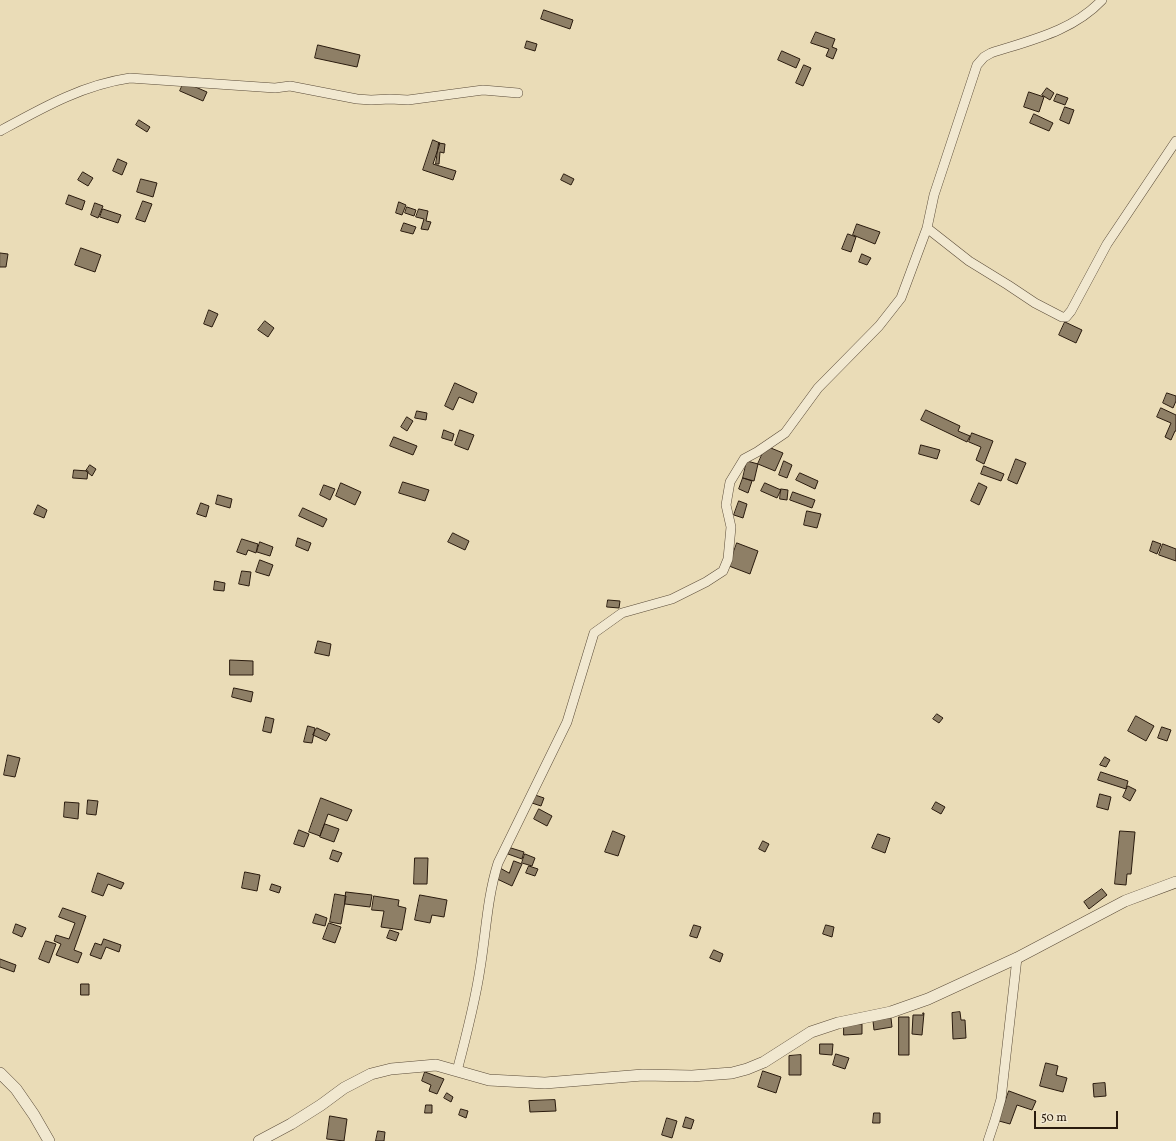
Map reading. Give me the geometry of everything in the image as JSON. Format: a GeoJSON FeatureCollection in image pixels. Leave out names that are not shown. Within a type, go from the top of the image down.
{"type":"FeatureCollection","features":[{"type":"Feature","properties":{"kind":"street"},"geometry":{"type":"LineString","coordinates":[[457,1071],[480,970],[488,902],[498,863],[567,722],[594,633],[622,612],[672,599],[706,582],[723,571],[728,559],[731,527],[726,505],[730,482],[744,459],[785,433],[818,388],[879,326],[901,298],[927,228],[934,195],[977,65],[984,57],[991,53],[1046,36],[1074,23],[1102,0]]}},
{"type":"Feature","properties":{"kind":"street"},"geometry":{"type":"LineString","coordinates":[[0,131],[46,106],[83,89],[111,80],[130,78],[276,88],[290,86],[357,99],[371,100],[408,100],[483,90],[518,93]]}},
{"type":"Feature","properties":{"kind":"street"},"geometry":{"type":"LineString","coordinates":[[927,228],[969,261],[1035,303],[1062,317],[1066,317],[1071,312],[1107,244],[1176,141]]}},
{"type":"Feature","properties":{"kind":"street"},"geometry":{"type":"LineString","coordinates":[[259,1141],[291,1124],[344,1088],[371,1074],[391,1069],[436,1065],[489,1080],[545,1083],[643,1075],[692,1076],[732,1073],[756,1066],[811,1032],[838,1022],[891,1012],[928,999],[1017,958],[1125,901],[1176,882]]}},
{"type":"Feature","properties":{"kind":"street"},"geometry":{"type":"LineString","coordinates":[[988,1141],[1001,1099],[1017,958]]}},
{"type":"Feature","properties":{"kind":"street"},"geometry":{"type":"LineString","coordinates":[[0,1073],[16,1089],[34,1115],[49,1141]]}},
{"type":"Feature","properties":{"kind":"building"},"geometry":{"type":"Polygon","coordinates":[[[544,10],[573,20],[570,29],[541,19],[544,10]]]}},
{"type":"Feature","properties":{"kind":"building"},"geometry":{"type":"Polygon","coordinates":[[[816,32],[835,39],[832,47],[837,49],[833,59],[826,56],[829,49],[811,43],[816,32]]]}},
{"type":"Feature","properties":{"kind":"building"},"geometry":{"type":"Polygon","coordinates":[[[527,41],[537,44],[535,51],[525,48],[527,41]]]}},
{"type":"Feature","properties":{"kind":"building"},"geometry":{"type":"Polygon","coordinates":[[[318,45],[360,55],[357,67],[315,58],[318,45]]]}},
{"type":"Feature","properties":{"kind":"building"},"geometry":{"type":"Polygon","coordinates":[[[782,51],[800,59],[796,68],[778,60],[782,51]]]}},
{"type":"Feature","properties":{"kind":"building"},"geometry":{"type":"Polygon","coordinates":[[[804,65],[811,68],[803,86],[796,83],[804,65]]]}},
{"type":"Feature","properties":{"kind":"building"},"geometry":{"type":"Polygon","coordinates":[[[184,82],[207,92],[203,101],[180,91],[184,82]]]}},
{"type":"Feature","properties":{"kind":"building"},"geometry":{"type":"Polygon","coordinates":[[[1047,88],[1054,93],[1050,100],[1042,95],[1047,88]]]}},
{"type":"Feature","properties":{"kind":"building"},"geometry":{"type":"Polygon","coordinates":[[[1029,92],[1044,97],[1039,112],[1024,107],[1029,92]]]}},
{"type":"Feature","properties":{"kind":"building"},"geometry":{"type":"Polygon","coordinates":[[[1057,94],[1068,98],[1065,105],[1054,101],[1057,94]]]}},
{"type":"Feature","properties":{"kind":"building"},"geometry":{"type":"Polygon","coordinates":[[[1065,107],[1074,110],[1069,124],[1060,120],[1065,107]]]}},
{"type":"Feature","properties":{"kind":"building"},"geometry":{"type":"Polygon","coordinates":[[[1034,114],[1053,123],[1049,131],[1030,123],[1034,114]]]}},
{"type":"Feature","properties":{"kind":"building"},"geometry":{"type":"Polygon","coordinates":[[[139,120],[150,127],[147,132],[136,125],[139,120]]]}},
{"type":"Feature","properties":{"kind":"building"},"geometry":{"type":"Polygon","coordinates":[[[433,140],[440,143],[433,164],[456,171],[453,180],[423,170],[433,140]]]}},
{"type":"Feature","properties":{"kind":"building"},"geometry":{"type":"Polygon","coordinates":[[[439,143],[445,144],[444,153],[440,152],[439,164],[436,164],[439,143]]]}},
{"type":"Feature","properties":{"kind":"building"},"geometry":{"type":"Polygon","coordinates":[[[118,159],[127,163],[122,175],[113,171],[118,159]]]}},
{"type":"Feature","properties":{"kind":"building"},"geometry":{"type":"Polygon","coordinates":[[[83,172],[93,178],[88,186],[78,180],[83,172]]]}},
{"type":"Feature","properties":{"kind":"building"},"geometry":{"type":"Polygon","coordinates":[[[564,174],[574,179],[571,185],[561,180],[564,174]]]}},
{"type":"Feature","properties":{"kind":"building"},"geometry":{"type":"Polygon","coordinates":[[[141,179],[157,183],[153,197],[137,192],[141,179]]]}},
{"type":"Feature","properties":{"kind":"building"},"geometry":{"type":"Polygon","coordinates":[[[69,195],[85,201],[82,210],[66,204],[69,195]]]}},
{"type":"Feature","properties":{"kind":"building"},"geometry":{"type":"Polygon","coordinates":[[[143,201],[152,204],[145,222],[136,219],[143,201]]]}},
{"type":"Feature","properties":{"kind":"building"},"geometry":{"type":"Polygon","coordinates":[[[399,202],[406,205],[402,215],[396,213],[399,202]]]}},
{"type":"Feature","properties":{"kind":"building"},"geometry":{"type":"Polygon","coordinates":[[[95,203],[103,206],[98,218],[91,215],[95,203]]]}},
{"type":"Feature","properties":{"kind":"building"},"geometry":{"type":"Polygon","coordinates":[[[407,207],[416,210],[414,216],[405,213],[407,207]]]}},
{"type":"Feature","properties":{"kind":"building"},"geometry":{"type":"Polygon","coordinates":[[[103,209],[121,215],[118,223],[100,217],[103,209]]]}},
{"type":"Feature","properties":{"kind":"building"},"geometry":{"type":"Polygon","coordinates":[[[419,209],[428,211],[426,221],[431,222],[428,230],[421,229],[424,219],[416,217],[419,209]]]}},
{"type":"Feature","properties":{"kind":"building"},"geometry":{"type":"Polygon","coordinates":[[[404,223],[416,227],[413,234],[401,231],[404,223]]]}},
{"type":"Feature","properties":{"kind":"building"},"geometry":{"type":"Polygon","coordinates":[[[857,224],[880,232],[875,244],[853,235],[857,224]]]}},
{"type":"Feature","properties":{"kind":"building"},"geometry":{"type":"Polygon","coordinates":[[[848,234],[856,237],[851,252],[842,249],[848,234]]]}},
{"type":"Feature","properties":{"kind":"building"},"geometry":{"type":"Polygon","coordinates":[[[81,248],[101,255],[95,272],[75,265],[81,248]]]}},
{"type":"Feature","properties":{"kind":"building"},"geometry":{"type":"Polygon","coordinates":[[[0,253],[8,254],[6,267],[0,267],[0,253]]]}},
{"type":"Feature","properties":{"kind":"building"},"geometry":{"type":"Polygon","coordinates":[[[862,254],[871,258],[867,265],[859,262],[862,254]]]}},
{"type":"Feature","properties":{"kind":"building"},"geometry":{"type":"Polygon","coordinates":[[[209,310],[218,314],[212,327],[204,324],[209,310]]]}},
{"type":"Feature","properties":{"kind":"building"},"geometry":{"type":"Polygon","coordinates":[[[265,321],[274,328],[268,337],[258,330],[265,321]]]}},
{"type":"Feature","properties":{"kind":"building"},"geometry":{"type":"Polygon","coordinates":[[[1065,322],[1082,330],[1076,343],[1059,335],[1065,322]]]}},
{"type":"Feature","properties":{"kind":"building"},"geometry":{"type":"Polygon","coordinates":[[[455,383],[477,393],[473,403],[459,397],[453,410],[445,406],[455,383]]]}},
{"type":"Feature","properties":{"kind":"building"},"geometry":{"type":"Polygon","coordinates":[[[1167,393],[1176,396],[1176,401],[1173,408],[1163,403],[1167,393]]]}},
{"type":"Feature","properties":{"kind":"building"},"geometry":{"type":"Polygon","coordinates":[[[1161,408],[1176,415],[1176,431],[1171,440],[1165,437],[1171,423],[1157,417],[1161,408]]]}},
{"type":"Feature","properties":{"kind":"building"},"geometry":{"type":"Polygon","coordinates":[[[926,410],[960,426],[958,431],[970,436],[967,442],[921,420],[926,410]]]}},
{"type":"Feature","properties":{"kind":"building"},"geometry":{"type":"Polygon","coordinates":[[[417,411],[427,413],[426,420],[415,418],[417,411]]]}},
{"type":"Feature","properties":{"kind":"building"},"geometry":{"type":"Polygon","coordinates":[[[407,417],[413,421],[407,431],[401,427],[407,417]]]}},
{"type":"Feature","properties":{"kind":"building"},"geometry":{"type":"Polygon","coordinates":[[[444,430],[454,434],[452,441],[442,438],[444,430]]]}},
{"type":"Feature","properties":{"kind":"building"},"geometry":{"type":"Polygon","coordinates":[[[460,430],[474,435],[468,450],[455,445],[460,430]]]}},
{"type":"Feature","properties":{"kind":"building"},"geometry":{"type":"Polygon","coordinates":[[[972,433],[993,441],[984,464],[976,460],[981,447],[969,442],[972,433]]]}},
{"type":"Feature","properties":{"kind":"building"},"geometry":{"type":"Polygon","coordinates":[[[394,437],[417,446],[413,455],[390,446],[394,437]]]}},
{"type":"Feature","properties":{"kind":"building"},"geometry":{"type":"Polygon","coordinates":[[[921,445],[940,450],[937,459],[919,454],[921,445]]]}},
{"type":"Feature","properties":{"kind":"building"},"geometry":{"type":"Polygon","coordinates":[[[766,446],[783,453],[775,471],[758,464],[766,446]]]}},
{"type":"Feature","properties":{"kind":"building"},"geometry":{"type":"Polygon","coordinates":[[[1016,459],[1026,463],[1017,484],[1008,480],[1016,459]]]}},
{"type":"Feature","properties":{"kind":"building"},"geometry":{"type":"Polygon","coordinates":[[[747,461],[758,464],[754,481],[743,478],[747,461]]]}},
{"type":"Feature","properties":{"kind":"building"},"geometry":{"type":"Polygon","coordinates":[[[784,461],[792,465],[787,478],[779,475],[784,461]]]}},
{"type":"Feature","properties":{"kind":"building"},"geometry":{"type":"Polygon","coordinates":[[[90,465],[96,469],[92,476],[86,471],[90,465]]]}},
{"type":"Feature","properties":{"kind":"building"},"geometry":{"type":"Polygon","coordinates":[[[984,466],[1004,474],[1001,481],[981,474],[984,466]]]}},
{"type":"Feature","properties":{"kind":"building"},"geometry":{"type":"Polygon","coordinates":[[[74,470],[88,471],[87,479],[73,478],[74,470]]]}},
{"type":"Feature","properties":{"kind":"building"},"geometry":{"type":"Polygon","coordinates":[[[800,473],[818,481],[815,489],[796,480],[800,473]]]}},
{"type":"Feature","properties":{"kind":"building"},"geometry":{"type":"Polygon","coordinates":[[[743,478],[752,481],[748,493],[739,489],[743,478]]]}},
{"type":"Feature","properties":{"kind":"building"},"geometry":{"type":"Polygon","coordinates":[[[403,482],[429,490],[425,501],[399,493],[403,482]]]}},
{"type":"Feature","properties":{"kind":"building"},"geometry":{"type":"Polygon","coordinates":[[[341,483],[361,492],[355,505],[336,496],[341,483]]]}},
{"type":"Feature","properties":{"kind":"building"},"geometry":{"type":"Polygon","coordinates":[[[765,483],[781,490],[777,498],[761,491],[765,483]]]}},
{"type":"Feature","properties":{"kind":"building"},"geometry":{"type":"Polygon","coordinates":[[[979,483],[987,487],[979,505],[971,501],[979,483]]]}},
{"type":"Feature","properties":{"kind":"building"},"geometry":{"type":"Polygon","coordinates":[[[324,485],[335,489],[330,500],[320,495],[324,485]]]}},
{"type":"Feature","properties":{"kind":"building"},"geometry":{"type":"Polygon","coordinates":[[[781,489],[788,490],[787,500],[780,499],[781,489]]]}},
{"type":"Feature","properties":{"kind":"building"},"geometry":{"type":"Polygon","coordinates":[[[793,492],[815,500],[812,508],[790,500],[793,492]]]}},
{"type":"Feature","properties":{"kind":"building"},"geometry":{"type":"Polygon","coordinates":[[[218,495],[232,499],[230,508],[216,504],[218,495]]]}},
{"type":"Feature","properties":{"kind":"building"},"geometry":{"type":"Polygon","coordinates":[[[739,501],[747,504],[743,518],[734,515],[739,501]]]}},
{"type":"Feature","properties":{"kind":"building"},"geometry":{"type":"Polygon","coordinates":[[[201,503],[209,506],[206,517],[197,514],[201,503]]]}},
{"type":"Feature","properties":{"kind":"building"},"geometry":{"type":"Polygon","coordinates":[[[38,505],[47,510],[44,518],[34,514],[38,505]]]}},
{"type":"Feature","properties":{"kind":"building"},"geometry":{"type":"Polygon","coordinates":[[[303,508],[327,519],[323,527],[299,516],[303,508]]]}},
{"type":"Feature","properties":{"kind":"building"},"geometry":{"type":"Polygon","coordinates":[[[807,511],[821,514],[817,528],[804,525],[807,511]]]}},
{"type":"Feature","properties":{"kind":"building"},"geometry":{"type":"Polygon","coordinates":[[[453,533],[469,541],[465,550],[448,542],[453,533]]]}},
{"type":"Feature","properties":{"kind":"building"},"geometry":{"type":"Polygon","coordinates":[[[298,538],[311,543],[308,551],[296,546],[298,538]]]}},
{"type":"Feature","properties":{"kind":"building"},"geometry":{"type":"Polygon","coordinates":[[[242,539],[258,544],[256,553],[248,550],[246,555],[237,552],[242,539]]]}},
{"type":"Feature","properties":{"kind":"building"},"geometry":{"type":"Polygon","coordinates":[[[1153,541],[1161,544],[1157,554],[1150,551],[1153,541]]]}},
{"type":"Feature","properties":{"kind":"building"},"geometry":{"type":"Polygon","coordinates":[[[260,542],[273,547],[270,556],[257,552],[260,542]]]}},
{"type":"Feature","properties":{"kind":"building"},"geometry":{"type":"Polygon","coordinates":[[[737,543],[758,551],[750,574],[729,566],[737,543]]]}},
{"type":"Feature","properties":{"kind":"building"},"geometry":{"type":"Polygon","coordinates":[[[1163,544],[1176,549],[1176,561],[1159,555],[1163,544]]]}},
{"type":"Feature","properties":{"kind":"building"},"geometry":{"type":"Polygon","coordinates":[[[260,560],[273,565],[269,576],[256,572],[260,560]]]}},
{"type":"Feature","properties":{"kind":"building"},"geometry":{"type":"Polygon","coordinates":[[[242,571],[251,572],[249,586],[239,584],[242,571]]]}},
{"type":"Feature","properties":{"kind":"building"},"geometry":{"type":"Polygon","coordinates":[[[215,581],[225,583],[224,591],[214,590],[215,581]]]}},
{"type":"Feature","properties":{"kind":"building"},"geometry":{"type":"Polygon","coordinates":[[[608,600],[620,601],[619,608],[607,607],[608,600]]]}},
{"type":"Feature","properties":{"kind":"building"},"geometry":{"type":"Polygon","coordinates":[[[318,641],[331,644],[329,656],[315,653],[318,641]]]}},
{"type":"Feature","properties":{"kind":"building"},"geometry":{"type":"Polygon","coordinates":[[[230,660],[253,661],[253,675],[230,675],[230,660]]]}},
{"type":"Feature","properties":{"kind":"building"},"geometry":{"type":"Polygon","coordinates":[[[234,688],[253,692],[251,702],[232,697],[234,688]]]}},
{"type":"Feature","properties":{"kind":"building"},"geometry":{"type":"Polygon","coordinates":[[[937,714],[943,718],[939,723],[933,719],[937,714]]]}},
{"type":"Feature","properties":{"kind":"building"},"geometry":{"type":"Polygon","coordinates":[[[1136,716],[1154,726],[1146,741],[1128,731],[1136,716]]]}},
{"type":"Feature","properties":{"kind":"building"},"geometry":{"type":"Polygon","coordinates":[[[266,717],[274,719],[271,733],[263,731],[266,717]]]}},
{"type":"Feature","properties":{"kind":"building"},"geometry":{"type":"Polygon","coordinates":[[[308,726],[315,728],[312,743],[304,742],[308,726]]]}},
{"type":"Feature","properties":{"kind":"building"},"geometry":{"type":"Polygon","coordinates":[[[1162,727],[1171,730],[1167,741],[1158,738],[1162,727]]]}},
{"type":"Feature","properties":{"kind":"building"},"geometry":{"type":"Polygon","coordinates":[[[317,728],[330,734],[326,741],[313,735],[317,728]]]}},
{"type":"Feature","properties":{"kind":"building"},"geometry":{"type":"Polygon","coordinates":[[[8,755],[20,758],[15,777],[4,775],[8,755]]]}},
{"type":"Feature","properties":{"kind":"building"},"geometry":{"type":"Polygon","coordinates":[[[1105,757],[1110,760],[1106,767],[1100,765],[1105,757]]]}},
{"type":"Feature","properties":{"kind":"building"},"geometry":{"type":"Polygon","coordinates":[[[1101,772],[1128,781],[1126,789],[1098,780],[1101,772]]]}},
{"type":"Feature","properties":{"kind":"building"},"geometry":{"type":"Polygon","coordinates":[[[1128,786],[1136,790],[1130,801],[1123,797],[1128,786]]]}},
{"type":"Feature","properties":{"kind":"building"},"geometry":{"type":"Polygon","coordinates":[[[1100,794],[1111,797],[1108,810],[1097,807],[1100,794]]]}},
{"type":"Feature","properties":{"kind":"building"},"geometry":{"type":"Polygon","coordinates":[[[535,795],[544,798],[541,806],[532,803],[535,795]]]}},
{"type":"Feature","properties":{"kind":"building"},"geometry":{"type":"Polygon","coordinates":[[[321,798],[352,810],[347,821],[328,814],[320,836],[309,832],[321,798]]]}},
{"type":"Feature","properties":{"kind":"building"},"geometry":{"type":"Polygon","coordinates":[[[88,800],[98,801],[96,815],[87,814],[88,800]]]}},
{"type":"Feature","properties":{"kind":"building"},"geometry":{"type":"Polygon","coordinates":[[[65,802],[79,803],[78,819],[64,817],[65,802]]]}},
{"type":"Feature","properties":{"kind":"building"},"geometry":{"type":"Polygon","coordinates":[[[936,802],[945,807],[941,814],[932,809],[936,802]]]}},
{"type":"Feature","properties":{"kind":"building"},"geometry":{"type":"Polygon","coordinates":[[[539,809],[552,816],[547,826],[534,819],[539,809]]]}},
{"type":"Feature","properties":{"kind":"building"},"geometry":{"type":"Polygon","coordinates":[[[325,824],[339,829],[334,842],[320,837],[325,824]]]}},
{"type":"Feature","properties":{"kind":"building"},"geometry":{"type":"Polygon","coordinates":[[[299,830],[309,834],[304,847],[294,844],[299,830]]]}},
{"type":"Feature","properties":{"kind":"building"},"geometry":{"type":"Polygon","coordinates":[[[613,831],[625,836],[618,856],[605,852],[613,831]]]}},
{"type":"Feature","properties":{"kind":"building"},"geometry":{"type":"Polygon","coordinates":[[[1120,831],[1135,832],[1131,874],[1127,874],[1126,885],[1115,884],[1120,831]]]}},
{"type":"Feature","properties":{"kind":"building"},"geometry":{"type":"Polygon","coordinates":[[[878,834],[890,838],[885,853],[872,848],[878,834]]]}},
{"type":"Feature","properties":{"kind":"building"},"geometry":{"type":"Polygon","coordinates":[[[763,841],[769,844],[765,852],[759,849],[763,841]]]}},
{"type":"Feature","properties":{"kind":"building"},"geometry":{"type":"Polygon","coordinates":[[[511,848],[524,852],[522,859],[508,854],[511,848]]]}},
{"type":"Feature","properties":{"kind":"building"},"geometry":{"type":"Polygon","coordinates":[[[333,850],[342,853],[338,862],[330,859],[333,850]]]}},
{"type":"Feature","properties":{"kind":"building"},"geometry":{"type":"Polygon","coordinates":[[[525,854],[535,858],[532,866],[522,863],[525,854]]]}},
{"type":"Feature","properties":{"kind":"building"},"geometry":{"type":"Polygon","coordinates":[[[415,858],[428,858],[427,884],[414,884],[415,858]]]}},
{"type":"Feature","properties":{"kind":"building"},"geometry":{"type":"Polygon","coordinates":[[[514,861],[522,864],[512,886],[495,878],[500,868],[509,873],[514,861]]]}},
{"type":"Feature","properties":{"kind":"building"},"geometry":{"type":"Polygon","coordinates":[[[529,866],[538,869],[535,876],[526,873],[529,866]]]}},
{"type":"Feature","properties":{"kind":"building"},"geometry":{"type":"Polygon","coordinates":[[[245,872],[260,875],[257,891],[242,888],[245,872]]]}},
{"type":"Feature","properties":{"kind":"building"},"geometry":{"type":"Polygon","coordinates":[[[98,873],[124,883],[121,889],[108,884],[103,896],[92,892],[98,873]]]}},
{"type":"Feature","properties":{"kind":"building"},"geometry":{"type":"Polygon","coordinates":[[[272,884],[281,887],[279,893],[270,890],[272,884]]]}},
{"type":"Feature","properties":{"kind":"building"},"geometry":{"type":"Polygon","coordinates":[[[1102,889],[1107,895],[1089,909],[1084,902],[1102,889]]]}},
{"type":"Feature","properties":{"kind":"building"},"geometry":{"type":"Polygon","coordinates":[[[346,892],[372,895],[370,907],[345,904],[346,892]]]}},
{"type":"Feature","properties":{"kind":"building"},"geometry":{"type":"Polygon","coordinates":[[[335,894],[346,896],[341,924],[330,922],[335,894]]]}},
{"type":"Feature","properties":{"kind":"building"},"geometry":{"type":"Polygon","coordinates":[[[420,895],[447,900],[444,917],[432,915],[430,923],[415,920],[420,895]]]}},
{"type":"Feature","properties":{"kind":"building"},"geometry":{"type":"Polygon","coordinates":[[[374,896],[399,900],[398,906],[406,908],[402,930],[381,927],[384,911],[372,910],[374,896]]]}},
{"type":"Feature","properties":{"kind":"building"},"geometry":{"type":"Polygon","coordinates":[[[63,908],[86,916],[74,950],[82,953],[78,963],[56,955],[61,944],[54,941],[56,935],[69,939],[75,923],[59,917],[63,908]]]}},
{"type":"Feature","properties":{"kind":"building"},"geometry":{"type":"Polygon","coordinates":[[[316,914],[327,918],[325,926],[313,923],[316,914]]]}},
{"type":"Feature","properties":{"kind":"building"},"geometry":{"type":"Polygon","coordinates":[[[329,923],[341,927],[335,943],[323,939],[329,923]]]}},
{"type":"Feature","properties":{"kind":"building"},"geometry":{"type":"Polygon","coordinates":[[[16,924],[26,928],[22,937],[13,933],[16,924]]]}},
{"type":"Feature","properties":{"kind":"building"},"geometry":{"type":"Polygon","coordinates":[[[694,925],[701,927],[697,938],[690,936],[694,925]]]}},
{"type":"Feature","properties":{"kind":"building"},"geometry":{"type":"Polygon","coordinates":[[[826,925],[834,927],[832,937],[823,934],[826,925]]]}},
{"type":"Feature","properties":{"kind":"building"},"geometry":{"type":"Polygon","coordinates":[[[390,930],[399,933],[396,941],[387,938],[390,930]]]}},
{"type":"Feature","properties":{"kind":"building"},"geometry":{"type":"Polygon","coordinates":[[[104,939],[121,945],[119,952],[106,947],[101,959],[90,955],[95,943],[101,945],[104,939]]]}},
{"type":"Feature","properties":{"kind":"building"},"geometry":{"type":"Polygon","coordinates":[[[46,941],[56,944],[49,963],[39,959],[46,941]]]}},
{"type":"Feature","properties":{"kind":"building"},"geometry":{"type":"Polygon","coordinates":[[[714,950],[723,954],[720,962],[710,958],[714,950]]]}},
{"type":"Feature","properties":{"kind":"building"},"geometry":{"type":"Polygon","coordinates":[[[0,959],[16,965],[14,972],[0,967],[0,959]]]}},
{"type":"Feature","properties":{"kind":"building"},"geometry":{"type":"Polygon","coordinates":[[[81,984],[89,984],[89,995],[81,995],[81,984]]]}},
{"type":"Feature","properties":{"kind":"building"},"geometry":{"type":"Polygon","coordinates":[[[960,1012],[961,1020],[965,1020],[966,1038],[953,1039],[952,1013],[960,1012]]]}},
{"type":"Feature","properties":{"kind":"building"},"geometry":{"type":"Polygon","coordinates":[[[924,1013],[922,1035],[912,1034],[913,1015],[923,1015],[924,1013]]]}},
{"type":"Feature","properties":{"kind":"building"},"geometry":{"type":"Polygon","coordinates":[[[899,1017],[909,1017],[909,1055],[899,1055],[899,1017]]]}},
{"type":"Feature","properties":{"kind":"building"},"geometry":{"type":"Polygon","coordinates":[[[891,1018],[892,1027],[874,1030],[873,1021],[891,1018]]]}},
{"type":"Feature","properties":{"kind":"building"},"geometry":{"type":"Polygon","coordinates":[[[844,1024],[862,1024],[862,1034],[844,1035],[844,1024]]]}},
{"type":"Feature","properties":{"kind":"building"},"geometry":{"type":"Polygon","coordinates":[[[820,1044],[833,1044],[832,1055],[820,1054],[820,1044]]]}},
{"type":"Feature","properties":{"kind":"building"},"geometry":{"type":"Polygon","coordinates":[[[836,1054],[849,1058],[845,1069],[833,1065],[836,1054]]]}},
{"type":"Feature","properties":{"kind":"building"},"geometry":{"type":"Polygon","coordinates":[[[801,1055],[801,1075],[789,1075],[789,1056],[801,1055]]]}},
{"type":"Feature","properties":{"kind":"building"},"geometry":{"type":"Polygon","coordinates":[[[1046,1063],[1058,1066],[1056,1075],[1067,1078],[1063,1092],[1040,1086],[1046,1063]]]}},
{"type":"Feature","properties":{"kind":"building"},"geometry":{"type":"Polygon","coordinates":[[[763,1071],[781,1077],[776,1093],[758,1087],[763,1071]]]}},
{"type":"Feature","properties":{"kind":"building"},"geometry":{"type":"Polygon","coordinates":[[[425,1072],[444,1079],[437,1094],[429,1091],[431,1085],[422,1081],[425,1072]]]}},
{"type":"Feature","properties":{"kind":"building"},"geometry":{"type":"Polygon","coordinates":[[[1105,1083],[1106,1096],[1094,1097],[1093,1084],[1105,1083]]]}},
{"type":"Feature","properties":{"kind":"building"},"geometry":{"type":"Polygon","coordinates":[[[1009,1091],[1036,1101],[1032,1110],[1017,1105],[1010,1124],[999,1121],[1009,1091]]]}},
{"type":"Feature","properties":{"kind":"building"},"geometry":{"type":"Polygon","coordinates":[[[447,1093],[453,1097],[451,1102],[444,1098],[447,1093]]]}},
{"type":"Feature","properties":{"kind":"building"},"geometry":{"type":"Polygon","coordinates":[[[555,1100],[556,1111],[530,1112],[529,1101],[555,1100]]]}},
{"type":"Feature","properties":{"kind":"building"},"geometry":{"type":"Polygon","coordinates":[[[426,1105],[432,1105],[432,1113],[425,1113],[426,1105]]]}},
{"type":"Feature","properties":{"kind":"building"},"geometry":{"type":"Polygon","coordinates":[[[461,1109],[468,1111],[466,1118],[459,1115],[461,1109]]]}},
{"type":"Feature","properties":{"kind":"building"},"geometry":{"type":"Polygon","coordinates":[[[874,1113],[880,1113],[880,1123],[873,1123],[874,1113]]]}},
{"type":"Feature","properties":{"kind":"building"},"geometry":{"type":"Polygon","coordinates":[[[330,1116],[347,1119],[344,1141],[327,1139],[330,1116]]]}},
{"type":"Feature","properties":{"kind":"building"},"geometry":{"type":"Polygon","coordinates":[[[686,1117],[694,1120],[691,1129],[683,1127],[686,1117]]]}},
{"type":"Feature","properties":{"kind":"building"},"geometry":{"type":"Polygon","coordinates":[[[667,1118],[677,1121],[672,1138],[662,1135],[667,1118]]]}},
{"type":"Feature","properties":{"kind":"building"},"geometry":{"type":"Polygon","coordinates":[[[378,1131],[385,1132],[384,1141],[376,1141],[378,1131]]]}}]}
